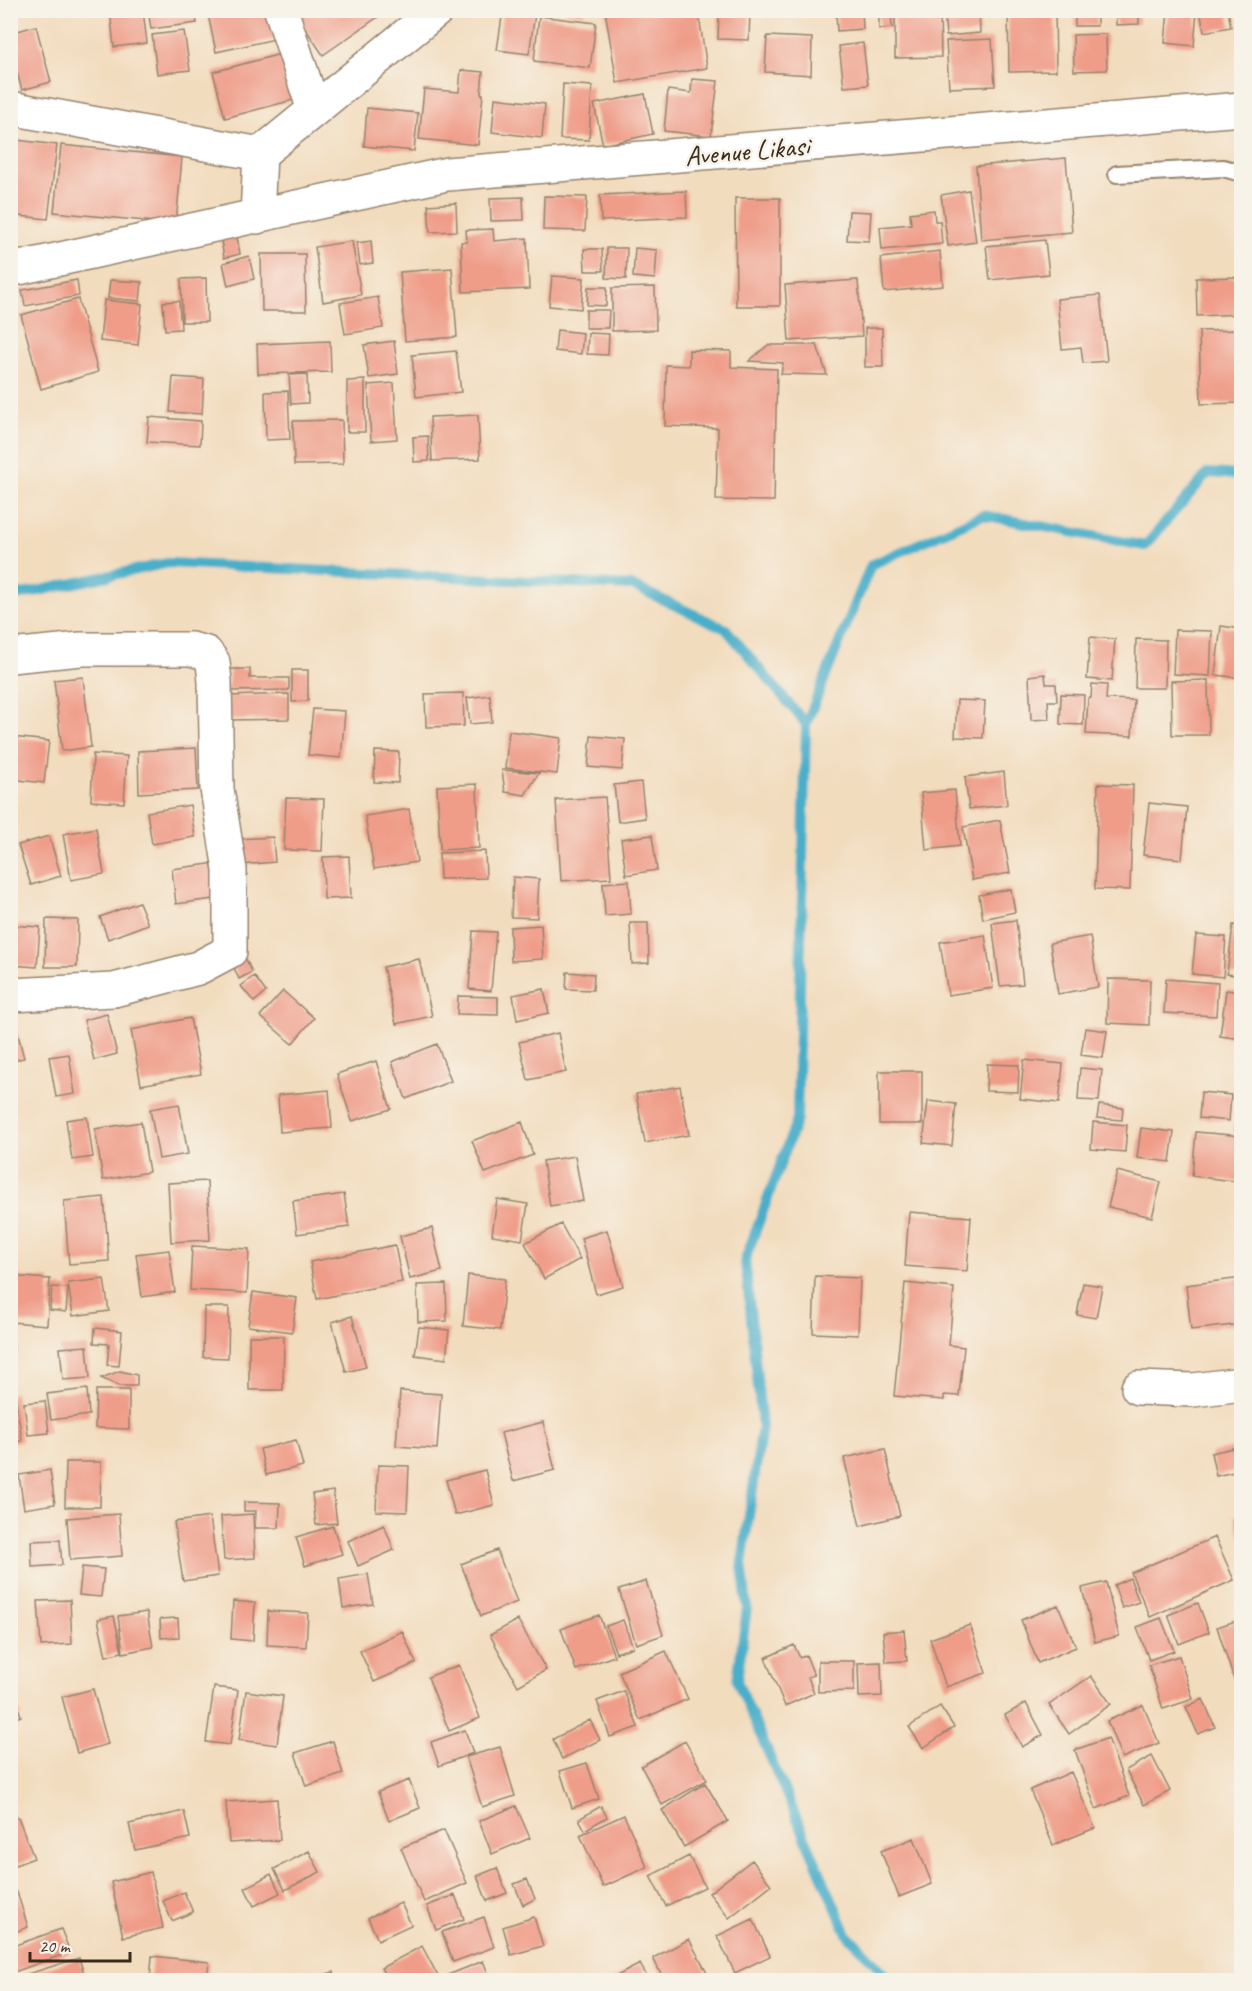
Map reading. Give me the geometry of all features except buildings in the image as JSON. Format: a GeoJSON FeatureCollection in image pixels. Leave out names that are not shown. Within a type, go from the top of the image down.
{"type":"FeatureCollection","features":[{"type":"Feature","properties":{"kind":"street"},"geometry":{"type":"LineString","coordinates":[[281,10],[314,110]]}},
{"type":"Feature","properties":{"kind":"street"},"geometry":{"type":"LineString","coordinates":[[256,217],[260,154],[437,10]]}},
{"type":"Feature","properties":{"kind":"street"},"geometry":{"type":"LineString","coordinates":[[10,108],[260,154]]}},
{"type":"Feature","properties":{"kind":"street","name":"Avenue Likasi"},"geometry":{"type":"LineString","coordinates":[[10,270],[447,174],[1242,108]]}},
{"type":"Feature","properties":{"kind":"street"},"geometry":{"type":"LineString","coordinates":[[10,656],[81,649],[191,649],[206,653],[213,662],[217,789],[230,870],[230,951],[198,968],[114,990],[10,995]]}},
{"type":"Feature","properties":{"kind":"street"},"geometry":{"type":"LineString","coordinates":[[1138,1389],[1193,1390],[1242,1384]]}},
{"type":"Feature","properties":{"kind":"lane"},"geometry":{"type":"LineString","coordinates":[[1117,174],[1223,168],[1242,173]]}},
{"type":"Feature","properties":{"kind":"waterway"},"geometry":{"type":"LineString","coordinates":[[806,724],[871,565],[983,515],[1145,546],[1208,473],[1242,475]]}},
{"type":"Feature","properties":{"kind":"waterway"},"geometry":{"type":"LineString","coordinates":[[10,597],[168,563],[633,586],[726,629],[806,724],[797,1119],[745,1260],[762,1426],[742,1563],[747,1608],[737,1681],[847,1934],[891,1980]]}}]}
